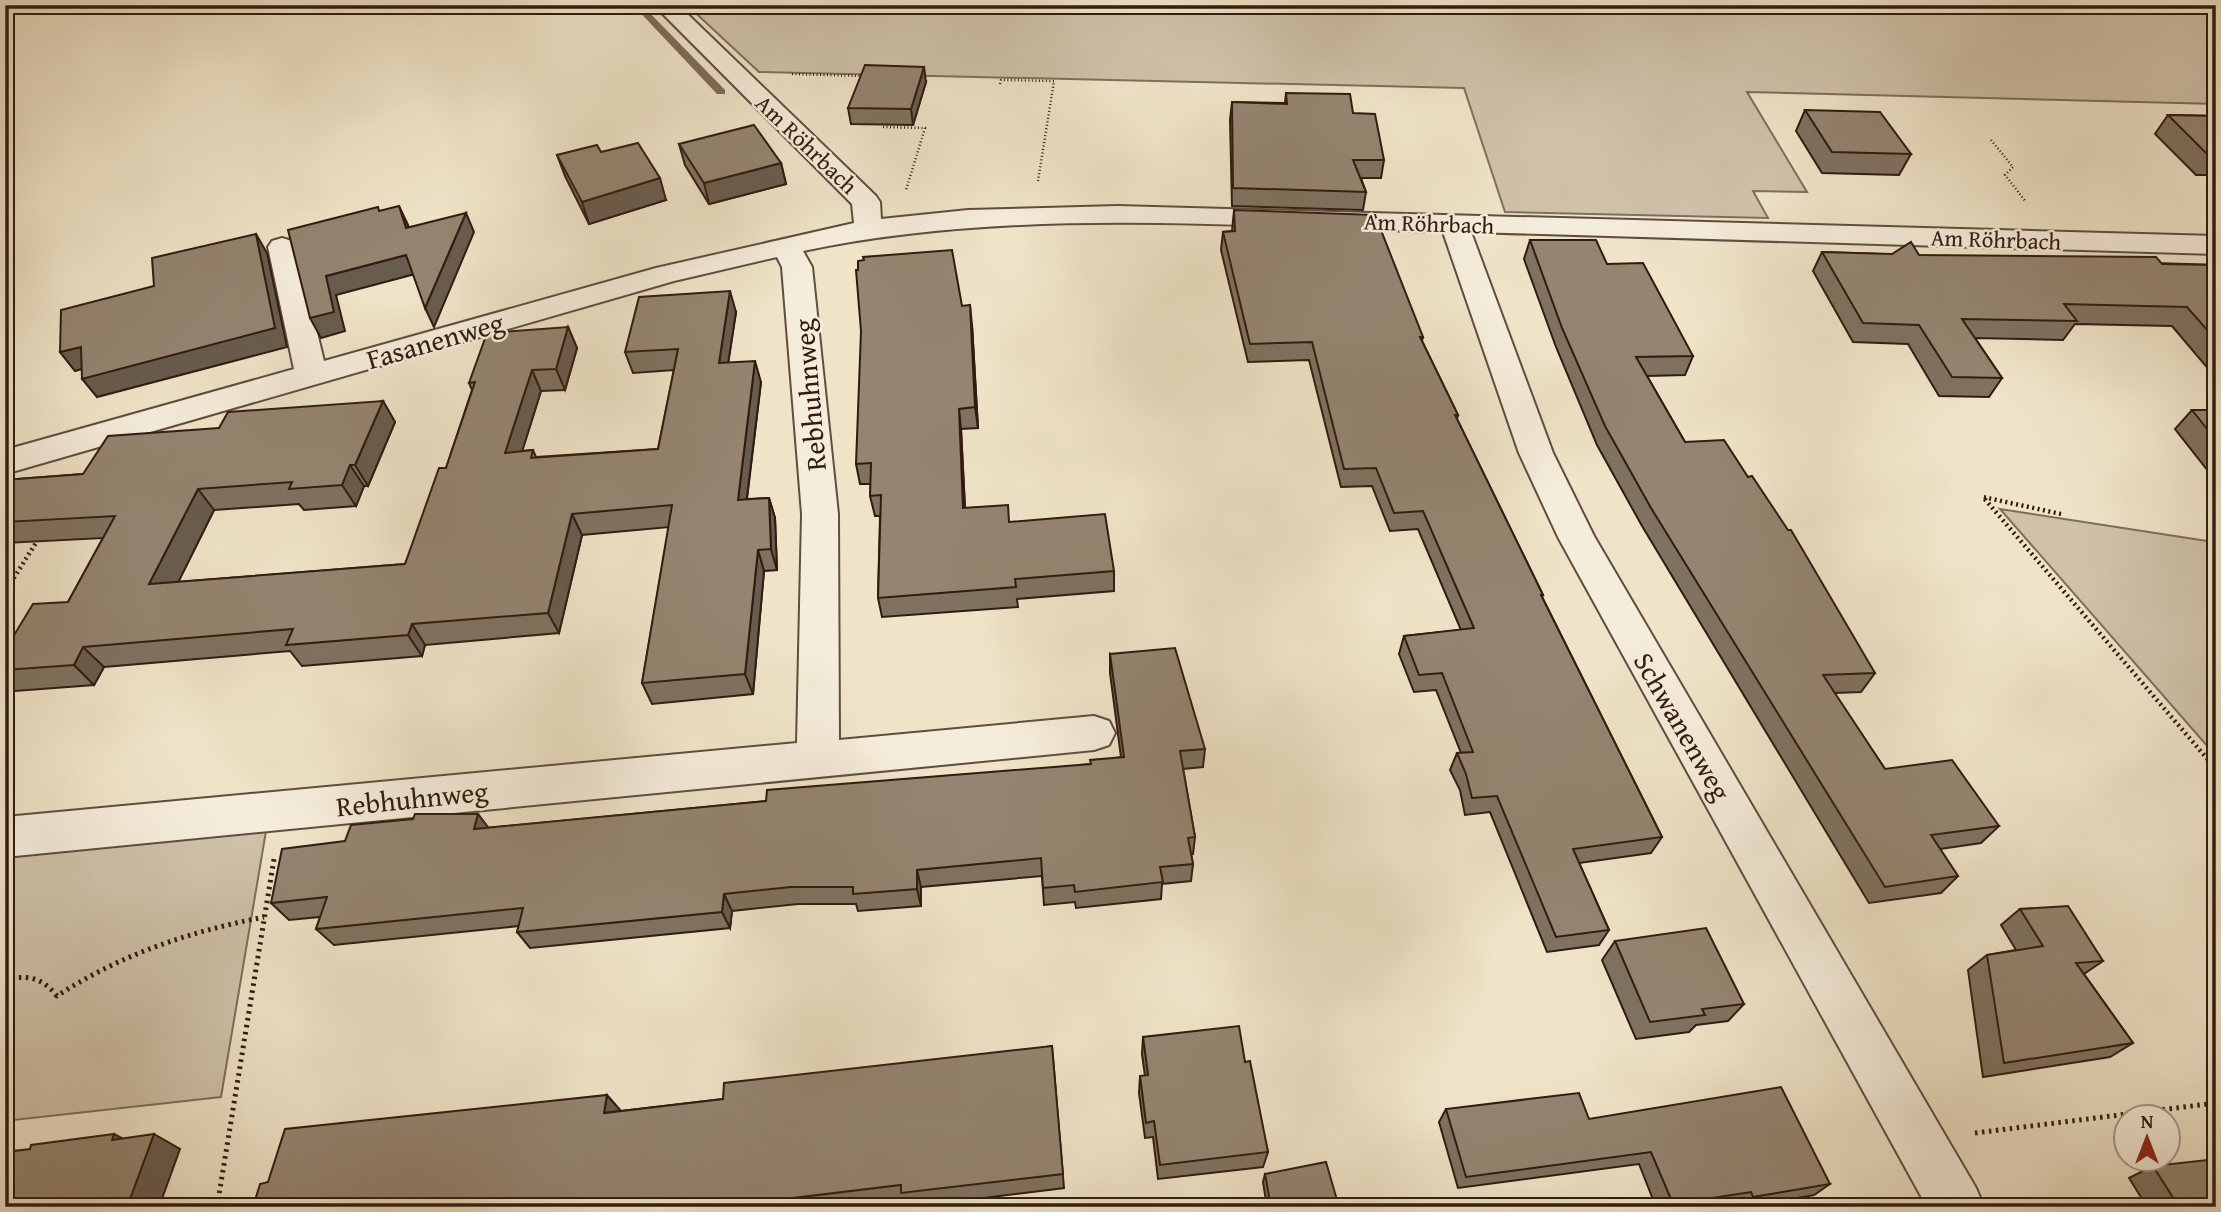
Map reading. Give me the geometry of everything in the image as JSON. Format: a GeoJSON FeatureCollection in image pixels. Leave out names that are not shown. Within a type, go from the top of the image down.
{"type":"FeatureCollection","features":[{"type":"Feature","properties":{"kind":"street","name":"Am Röhrbach"},"geometry":{"type":"LineString","coordinates":[[665,5],[743,82],[867,216],[968,218],[1118,214],[2216,245]]}},
{"type":"Feature","properties":{"kind":"street","name":"Fasanenweg"},"geometry":{"type":"LineString","coordinates":[[5,462],[666,274],[786,246],[867,216]]}},
{"type":"Feature","properties":{"kind":"street","name":"Schwanenweg"},"geometry":{"type":"LineString","coordinates":[[1454,224],[1536,453],[1576,537],[1957,1207]]}},
{"type":"Feature","properties":{"kind":"street","name":"Rebhuhnweg"},"geometry":{"type":"LineString","coordinates":[[786,246],[797,267],[820,514],[818,758]]}},
{"type":"Feature","properties":{"kind":"street"},"geometry":{"type":"LineString","coordinates":[[282,247],[311,375]]}},
{"type":"Feature","properties":{"kind":"street","name":"Rebhuhnweg"},"geometry":{"type":"LineString","coordinates":[[5,837],[1094,733]]}},
{"type":"Feature","properties":{"kind":"path"},"geometry":{"type":"LineString","coordinates":[[743,82],[771,74],[876,76]]}},
{"type":"Feature","properties":{"kind":"path"},"geometry":{"type":"LineString","coordinates":[[1000,84],[1001,80],[1054,81],[1033,216]]}},
{"type":"Feature","properties":{"kind":"path"},"geometry":{"type":"LineString","coordinates":[[867,216],[905,193],[925,128],[883,127]]}},
{"type":"Feature","properties":{"kind":"path"},"geometry":{"type":"LineString","coordinates":[[1991,140],[2013,167],[2005,175],[2057,241]]}},
{"type":"Feature","properties":{"kind":"path"},"geometry":{"type":"LineString","coordinates":[[2061,514],[1983,496],[2216,769]]}},
{"type":"Feature","properties":{"kind":"path"},"geometry":{"type":"LineString","coordinates":[[5,592],[42,533]]}},
{"type":"Feature","properties":{"kind":"path"},"geometry":{"type":"LineString","coordinates":[[217,1207],[282,810]]}},
{"type":"Feature","properties":{"kind":"path"},"geometry":{"type":"LineString","coordinates":[[5,980],[13,977],[34,977],[47,982],[57,996],[85,975],[135,951],[202,929],[264,917]]}},
{"type":"Feature","properties":{"kind":"path"},"geometry":{"type":"LineString","coordinates":[[1919,1139],[2216,1103]]}},
{"type":"Feature","properties":{"kind":"shaded area"},"geometry":{"type":"Polygon","coordinates":[[[687,5],[2216,5],[2216,104],[1747,92],[1807,192],[1753,191],[1768,218],[1505,212],[1464,88],[759,72],[687,5]]]}},
{"type":"Feature","properties":{"kind":"shaded area"},"geometry":{"type":"Polygon","coordinates":[[[2000,509],[2207,541],[2216,549],[2216,756],[2000,509]]]}},
{"type":"Feature","properties":{"kind":"shaded area"},"geometry":{"type":"Polygon","coordinates":[[[266,831],[221,1097],[5,1121],[5,860],[31,850],[266,831]]]}},
{"type":"Feature","properties":{"kind":"building"},"geometry":{"type":"Polygon","coordinates":[[[865,65],[924,67],[911,109],[848,108],[865,65]]]}},
{"type":"Feature","properties":{"kind":"building"},"geometry":{"type":"Polygon","coordinates":[[[1286,93],[1350,94],[1353,113],[1375,114],[1384,160],[1353,160],[1366,192],[1233,188],[1232,102],[1287,104],[1286,93]]]}},
{"type":"Feature","properties":{"kind":"building"},"geometry":{"type":"Polygon","coordinates":[[[1805,110],[1880,112],[1911,154],[1832,152],[1805,110]]]}},
{"type":"Feature","properties":{"kind":"building"},"geometry":{"type":"Polygon","coordinates":[[[2168,115],[2216,116],[2216,156],[2209,156],[2168,115]]]}},
{"type":"Feature","properties":{"kind":"building"},"geometry":{"type":"Polygon","coordinates":[[[754,125],[781,163],[704,183],[679,144],[754,125]]]}},
{"type":"Feature","properties":{"kind":"building"},"geometry":{"type":"Polygon","coordinates":[[[638,143],[660,178],[582,202],[557,155],[597,145],[601,152],[638,143]]]}},
{"type":"Feature","properties":{"kind":"building"},"geometry":{"type":"Polygon","coordinates":[[[399,206],[406,228],[466,213],[425,308],[406,255],[326,276],[334,312],[310,318],[288,230],[378,207],[379,211],[399,206]]]}},
{"type":"Feature","properties":{"kind":"building"},"geometry":{"type":"Polygon","coordinates":[[[1234,210],[1375,215],[1423,337],[1420,337],[1458,415],[1455,415],[1662,837],[1573,849],[1609,930],[1556,937],[1497,796],[1472,798],[1457,753],[1473,752],[1442,673],[1419,675],[1404,636],[1474,628],[1423,511],[1394,513],[1376,468],[1344,469],[1312,342],[1250,344],[1223,232],[1235,231],[1234,210]]]}},
{"type":"Feature","properties":{"kind":"building"},"geometry":{"type":"Polygon","coordinates":[[[256,234],[275,328],[82,379],[81,347],[60,352],[61,310],[154,286],[152,258],[256,234]]]}},
{"type":"Feature","properties":{"kind":"building"},"geometry":{"type":"Polygon","coordinates":[[[1530,240],[1596,240],[1607,264],[1643,263],[1693,356],[1636,357],[1685,442],[1724,440],[1748,477],[1752,476],[1788,530],[1791,530],[1875,673],[1823,675],[1885,769],[1952,760],[1999,826],[1931,835],[1958,876],[1885,887],[1651,508],[1605,426],[1562,328],[1530,240]]]}},
{"type":"Feature","properties":{"kind":"building"},"geometry":{"type":"Polygon","coordinates":[[[1911,242],[1919,255],[2156,257],[2162,264],[2216,265],[2216,340],[2187,307],[2064,304],[2077,321],[1962,319],[2002,378],[1952,377],[1919,325],[1863,323],[1822,252],[1892,254],[1911,242]]]}},
{"type":"Feature","properties":{"kind":"building"},"geometry":{"type":"Polygon","coordinates":[[[952,250],[962,306],[970,305],[975,407],[959,409],[963,508],[1008,505],[1009,522],[1105,514],[1114,571],[1015,579],[1016,587],[878,598],[881,495],[870,496],[871,463],[856,464],[861,331],[856,270],[858,261],[864,260],[863,257],[952,250]]]}},
{"type":"Feature","properties":{"kind":"building"},"geometry":{"type":"Polygon","coordinates":[[[730,291],[719,363],[755,361],[738,500],[769,498],[771,549],[758,550],[745,674],[642,683],[672,505],[572,514],[548,613],[412,624],[408,635],[286,645],[293,629],[83,647],[74,665],[5,670],[5,650],[33,604],[68,602],[115,516],[5,522],[5,480],[83,474],[108,436],[219,428],[228,412],[383,401],[355,465],[350,465],[342,485],[289,489],[292,482],[198,489],[149,584],[405,564],[439,468],[446,468],[475,382],[469,383],[487,333],[568,327],[556,369],[532,370],[505,453],[533,450],[531,458],[658,449],[678,349],[625,352],[639,297],[730,291]]]}},
{"type":"Feature","properties":{"kind":"building"},"geometry":{"type":"Polygon","coordinates":[[[2192,410],[2216,410],[2216,440],[2192,410]]]}},
{"type":"Feature","properties":{"kind":"building"},"geometry":{"type":"Polygon","coordinates":[[[1175,648],[1205,749],[1180,751],[1195,837],[1188,838],[1193,864],[1160,867],[1163,882],[1075,892],[1074,885],[1043,888],[1041,858],[917,870],[917,889],[853,894],[853,887],[791,887],[724,894],[722,912],[517,932],[523,908],[316,929],[327,897],[271,903],[282,849],[345,841],[351,825],[413,819],[415,814],[478,814],[474,829],[766,801],[767,790],[1091,764],[1090,760],[1124,757],[1110,654],[1175,648]]]}},
{"type":"Feature","properties":{"kind":"building"},"geometry":{"type":"Polygon","coordinates":[[[2068,906],[2103,961],[2076,963],[2133,1043],[2004,1063],[1987,955],[2043,946],[2020,909],[2068,906]]]}},
{"type":"Feature","properties":{"kind":"building"},"geometry":{"type":"Polygon","coordinates":[[[1706,928],[1744,1004],[1702,1009],[1705,1015],[1650,1022],[1615,941],[1706,928]]]}},
{"type":"Feature","properties":{"kind":"building"},"geometry":{"type":"Polygon","coordinates":[[[1239,1026],[1245,1062],[1250,1061],[1268,1152],[1160,1165],[1154,1121],[1146,1123],[1140,1076],[1148,1075],[1143,1037],[1239,1026]]]}},
{"type":"Feature","properties":{"kind":"building"},"geometry":{"type":"Polygon","coordinates":[[[1052,1046],[1063,1174],[901,1193],[901,1185],[785,1199],[785,1207],[253,1207],[260,1184],[268,1182],[285,1129],[607,1095],[604,1113],[723,1099],[724,1083],[1052,1046]]]}},
{"type":"Feature","properties":{"kind":"building"},"geometry":{"type":"Polygon","coordinates":[[[1781,1087],[1830,1184],[1753,1197],[1751,1192],[1673,1204],[1651,1152],[1466,1177],[1446,1109],[1579,1093],[1589,1119],[1781,1087]]]}},
{"type":"Feature","properties":{"kind":"building"},"geometry":{"type":"Polygon","coordinates":[[[114,1134],[112,1140],[154,1134],[127,1207],[5,1207],[5,1152],[30,1149],[31,1145],[114,1134]]]}},
{"type":"Feature","properties":{"kind":"building"},"geometry":{"type":"Polygon","coordinates":[[[2216,1159],[2216,1207],[2179,1207],[2158,1174],[2182,1174],[2182,1163],[2216,1159]]]}},
{"type":"Feature","properties":{"kind":"building"},"geometry":{"type":"Polygon","coordinates":[[[1326,1162],[1339,1207],[1271,1207],[1265,1174],[1326,1162]]]}},
{"type":"Feature","properties":{"kind":"waterway"},"geometry":{"type":"LineString","coordinates":[[637,5],[721,92]]}}]}
